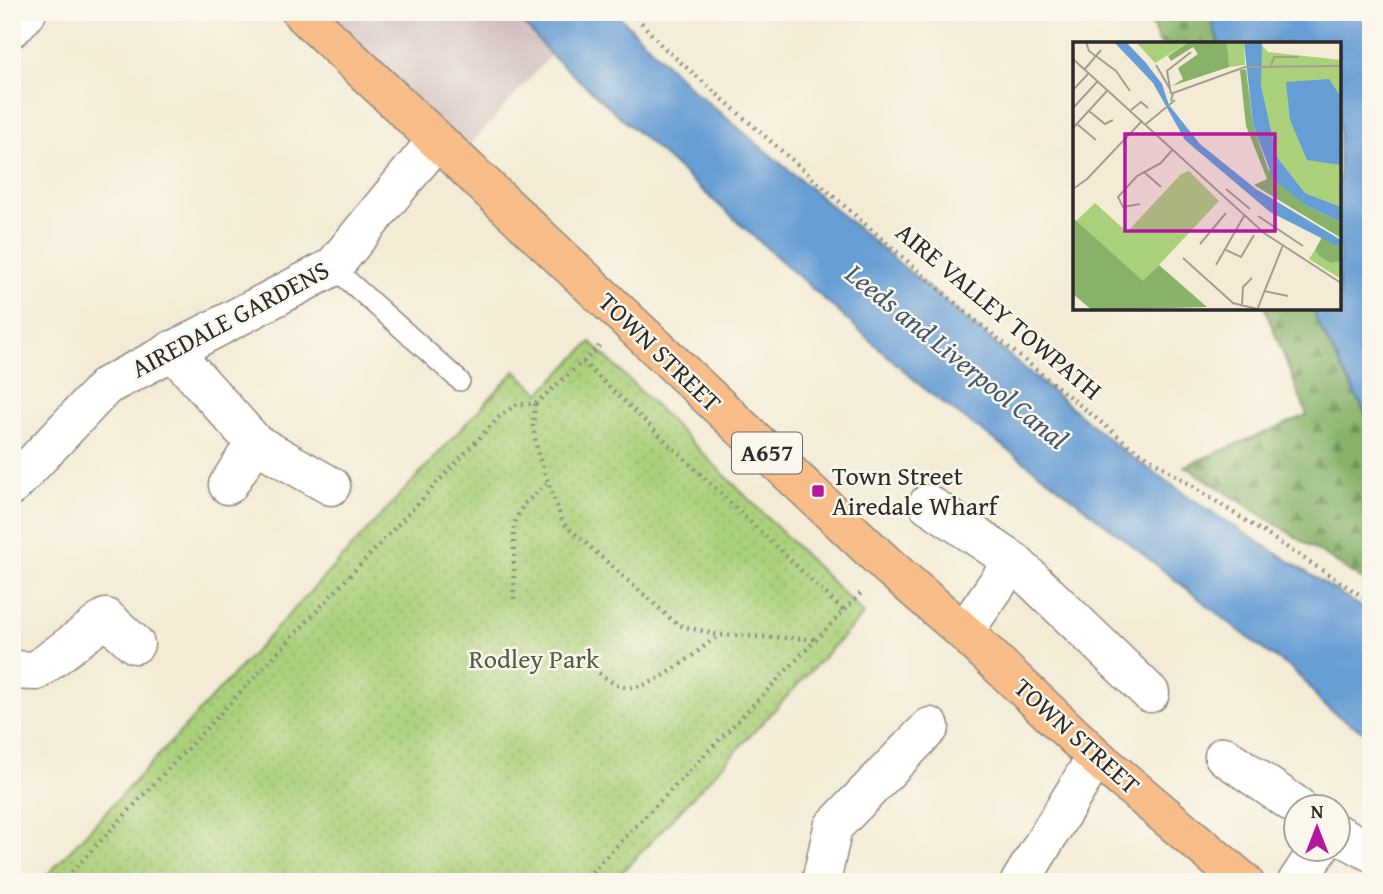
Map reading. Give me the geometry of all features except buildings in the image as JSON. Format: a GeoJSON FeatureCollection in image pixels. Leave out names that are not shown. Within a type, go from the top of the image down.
{"type":"FeatureCollection","features":[{"type":"Feature","properties":{"kind":"main road","name":"TOWN STREET"},"geometry":{"type":"LineString","coordinates":[[300,12],[888,566],[964,632],[1096,757],[1244,882]]}},
{"type":"Feature","properties":{"kind":"street"},"geometry":{"type":"LineString","coordinates":[[12,28],[27,12]]}},
{"type":"Feature","properties":{"kind":"street","name":"AIREDALE GARDENS"},"geometry":{"type":"LineString","coordinates":[[12,486],[106,386],[333,267],[436,141]]}},
{"type":"Feature","properties":{"kind":"street"},"geometry":{"type":"LineString","coordinates":[[172,350],[255,443],[331,486]]}},
{"type":"Feature","properties":{"kind":"street"},"geometry":{"type":"LineString","coordinates":[[228,485],[255,443]]}},
{"type":"Feature","properties":{"kind":"street"},"geometry":{"type":"LineString","coordinates":[[928,504],[1013,561],[1150,693]]}},
{"type":"Feature","properties":{"kind":"street"},"geometry":{"type":"LineString","coordinates":[[964,632],[1013,561]]}},
{"type":"Feature","properties":{"kind":"street"},"geometry":{"type":"LineString","coordinates":[[12,670],[36,671],[106,618],[135,644]]}},
{"type":"Feature","properties":{"kind":"street"},"geometry":{"type":"LineString","coordinates":[[821,882],[833,827],[930,727]]}},
{"type":"Feature","properties":{"kind":"street"},"geometry":{"type":"LineString","coordinates":[[1224,756],[1282,797]]}},
{"type":"Feature","properties":{"kind":"street"},"geometry":{"type":"LineString","coordinates":[[1020,882],[1096,757]]}},
{"type":"Feature","properties":{"kind":"street"},"geometry":{"type":"LineString","coordinates":[[1352,842],[1371,852]]}},
{"type":"Feature","properties":{"kind":"street"},"geometry":{"type":"LineString","coordinates":[[1297,882],[1310,862]]}},
{"type":"Feature","properties":{"kind":"lane"},"geometry":{"type":"LineString","coordinates":[[333,267],[460,381]]}},
{"type":"Feature","properties":{"kind":"path","name":"AIRE VALLEY TOWPATH"},"geometry":{"type":"LineString","coordinates":[[632,12],[662,46],[970,316],[1129,445],[1371,602]]}},
{"type":"Feature","properties":{"kind":"path"},"geometry":{"type":"LineString","coordinates":[[62,882],[499,417],[517,404],[535,404],[583,362],[844,611],[582,882]]}},
{"type":"Feature","properties":{"kind":"path"},"geometry":{"type":"LineString","coordinates":[[535,404],[533,426],[548,482],[563,523],[678,625],[719,635],[815,639]]}},
{"type":"Feature","properties":{"kind":"path"},"geometry":{"type":"LineString","coordinates":[[514,599],[514,524],[523,505],[548,482]]}},
{"type":"Feature","properties":{"kind":"path"},"geometry":{"type":"LineString","coordinates":[[599,673],[620,686],[647,685],[719,635]]}},
{"type":"Feature","properties":{"kind":"shaded area"},"geometry":{"type":"Polygon","coordinates":[[[322,12],[513,12],[551,55],[463,153],[322,12]]]}},
{"type":"Feature","properties":{"kind":"green space"},"geometry":{"type":"Polygon","coordinates":[[[1147,12],[1209,12],[1218,42],[1159,42],[1147,12]]]}},
{"type":"Feature","properties":{"kind":"green space"},"geometry":{"type":"Polygon","coordinates":[[[1266,310],[1314,310],[1371,424],[1371,585],[1185,466],[1307,415],[1266,310]]]}},
{"type":"Feature","properties":{"kind":"green space","name":"Rodley Park"},"geometry":{"type":"Polygon","coordinates":[[[591,342],[864,614],[613,882],[41,882],[515,371],[540,393],[591,342]]]}},
{"type":"Feature","properties":{"kind":"water","name":"Leeds and Liverpool Canal"},"geometry":{"type":"Polygon","coordinates":[[[514,12],[615,12],[692,89],[1123,451],[1210,511],[1371,613],[1371,736],[1320,702],[1292,669],[1265,651],[1052,482],[928,392],[551,55],[514,12]]]}},
{"type":"Feature","properties":{"kind":"water"},"geometry":{"type":"Polygon","coordinates":[[[1209,12],[1367,12],[1371,19],[1371,424],[1314,310],[1341,310],[1341,42],[1218,42],[1209,12]]]}},
{"type":"Feature","properties":{"kind":"place","name":"Town Street Airedale Wharf"},"geometry":{"type":"Point","coordinates":[818,491]}}]}
